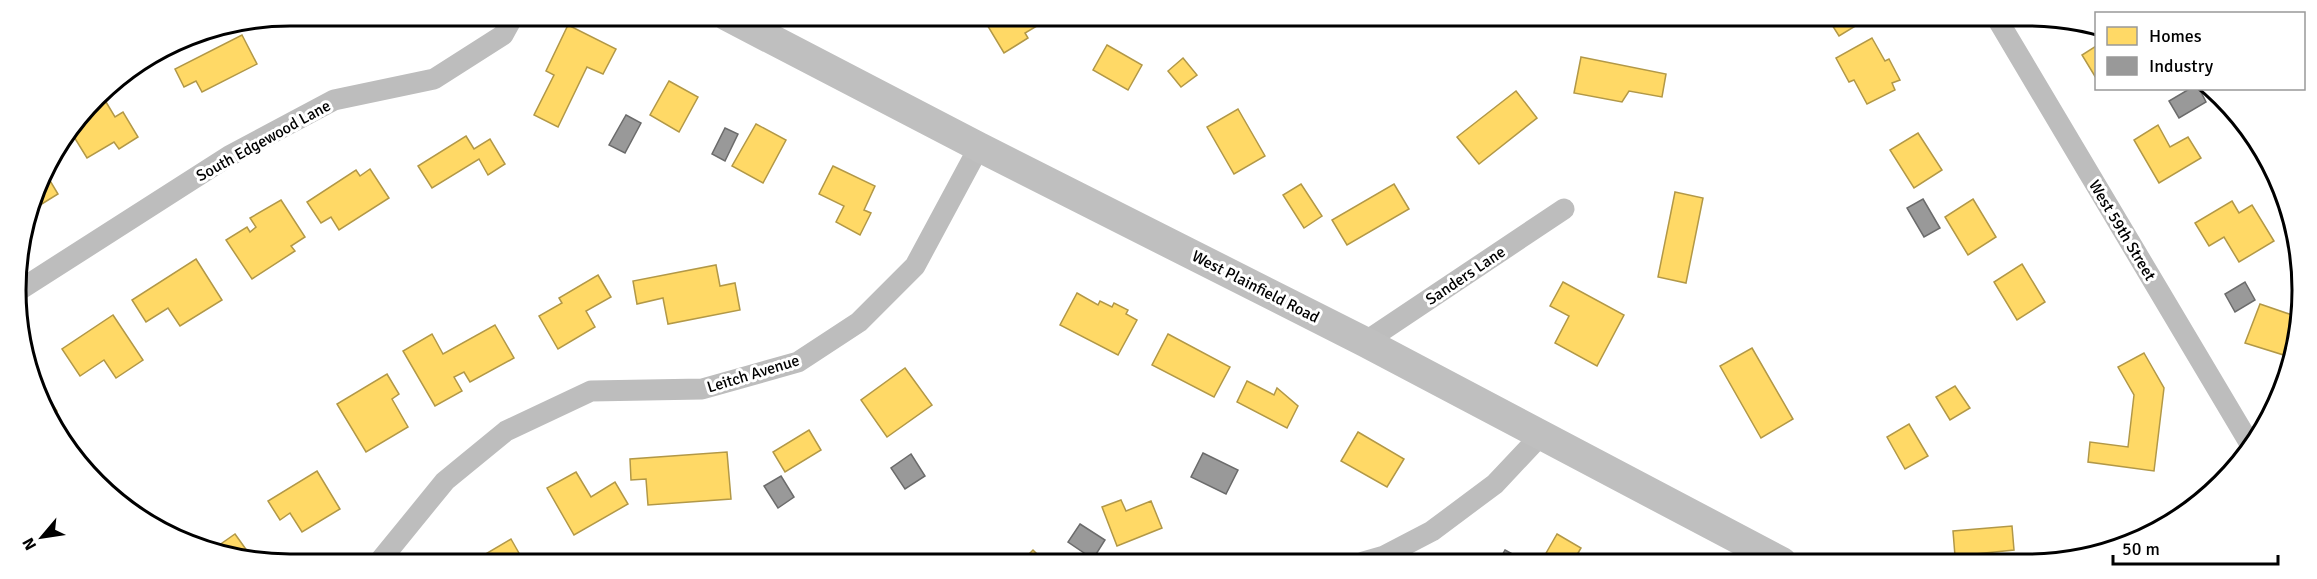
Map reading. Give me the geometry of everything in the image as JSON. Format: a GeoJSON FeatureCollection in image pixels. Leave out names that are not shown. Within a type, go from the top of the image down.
{"type":"FeatureCollection","features":[{"type":"Feature","properties":{"kind":"main road","name":"West Plainfield Road"},"geometry":{"type":"LineString","coordinates":[[746,26],[979,147],[1365,342],[1767,554]]}},
{"type":"Feature","properties":{"kind":"street","name":"South Edgewood Lane"},"geometry":{"type":"LineString","coordinates":[[26,286],[229,156],[334,100],[434,79],[503,35],[508,26]]}},
{"type":"Feature","properties":{"kind":"street","name":"West 59th Street"},"geometry":{"type":"LineString","coordinates":[[2001,26],[2246,437]]}},
{"type":"Feature","properties":{"kind":"street","name":"Leitch Avenue"},"geometry":{"type":"LineString","coordinates":[[386,554],[445,481],[506,431],[591,391],[702,389],[798,362],[859,322],[915,266],[979,147]]}},
{"type":"Feature","properties":{"kind":"street","name":"Sanders Lane"},"geometry":{"type":"LineString","coordinates":[[1365,342],[1564,209]]}},
{"type":"Feature","properties":{"kind":"street"},"geometry":{"type":"LineString","coordinates":[[1388,554],[1432,531],[1495,484],[1541,435]]}},
{"type":"Feature","properties":{"kind":"building: Homes"},"geometry":{"type":"Polygon","coordinates":[[[568,26],[616,49],[603,74],[587,67],[558,127],[534,115],[554,75],[546,71],[568,26]]]}},
{"type":"Feature","properties":{"kind":"building: Homes"},"geometry":{"type":"Polygon","coordinates":[[[988,26],[1037,26],[1025,33],[1028,38],[1004,53],[988,26]]]}},
{"type":"Feature","properties":{"kind":"building: Homes"},"geometry":{"type":"Polygon","coordinates":[[[1833,26],[1855,26],[1839,36],[1833,26]]]}},
{"type":"Feature","properties":{"kind":"building: Homes"},"geometry":{"type":"Polygon","coordinates":[[[242,35],[257,64],[202,92],[196,81],[184,87],[175,69],[242,35]]]}},
{"type":"Feature","properties":{"kind":"building: Homes"},"geometry":{"type":"Polygon","coordinates":[[[1872,38],[1885,61],[1889,59],[1900,80],[1892,83],[1895,90],[1867,104],[1854,80],[1849,82],[1836,58],[1872,38]]]}},
{"type":"Feature","properties":{"kind":"building: Homes"},"geometry":{"type":"Polygon","coordinates":[[[1107,45],[1142,65],[1128,90],[1093,70],[1107,45]]]}},
{"type":"Feature","properties":{"kind":"building: Homes"},"geometry":{"type":"Polygon","coordinates":[[[2095,47],[2095,76],[2082,55],[2095,47]]]}},
{"type":"Feature","properties":{"kind":"building: Homes"},"geometry":{"type":"Polygon","coordinates":[[[1581,57],[1666,74],[1662,97],[1629,91],[1622,102],[1574,93],[1581,57]]]}},
{"type":"Feature","properties":{"kind":"building: Homes"},"geometry":{"type":"Polygon","coordinates":[[[1183,58],[1197,75],[1181,87],[1168,71],[1183,58]]]}},
{"type":"Feature","properties":{"kind":"building: Homes"},"geometry":{"type":"Polygon","coordinates":[[[669,81],[698,97],[679,132],[650,115],[669,81]]]}},
{"type":"Feature","properties":{"kind":"building: Homes"},"geometry":{"type":"Polygon","coordinates":[[[1516,91],[1537,118],[1479,164],[1457,137],[1516,91]]]}},
{"type":"Feature","properties":{"kind":"building: Homes"},"geometry":{"type":"Polygon","coordinates":[[[106,102],[115,117],[123,112],[138,137],[119,149],[114,142],[87,158],[74,137],[106,102]]]}},
{"type":"Feature","properties":{"kind":"building: Homes"},"geometry":{"type":"Polygon","coordinates":[[[1238,109],[1265,156],[1234,174],[1207,127],[1238,109]]]}},
{"type":"Feature","properties":{"kind":"building: Homes"},"geometry":{"type":"Polygon","coordinates":[[[756,124],[786,140],[763,183],[732,166],[756,124]]]}},
{"type":"Feature","properties":{"kind":"building: Homes"},"geometry":{"type":"Polygon","coordinates":[[[2158,125],[2170,147],[2188,137],[2201,158],[2159,183],[2134,140],[2158,125]]]}},
{"type":"Feature","properties":{"kind":"building: Homes"},"geometry":{"type":"Polygon","coordinates":[[[1918,133],[1942,170],[1914,188],[1890,150],[1918,133]]]}},
{"type":"Feature","properties":{"kind":"building: Homes"},"geometry":{"type":"Polygon","coordinates":[[[466,136],[474,149],[490,139],[505,164],[488,175],[479,159],[432,188],[418,166],[466,136]]]}},
{"type":"Feature","properties":{"kind":"building: Homes"},"geometry":{"type":"Polygon","coordinates":[[[833,166],[875,186],[864,210],[871,213],[860,235],[836,222],[844,206],[819,194],[833,166]]]}},
{"type":"Feature","properties":{"kind":"building: Homes"},"geometry":{"type":"Polygon","coordinates":[[[370,169],[389,198],[339,230],[331,217],[321,223],[307,202],[356,170],[360,176],[370,169]]]}},
{"type":"Feature","properties":{"kind":"building: Homes"},"geometry":{"type":"Polygon","coordinates":[[[50,180],[58,194],[40,205],[50,180]]]}},
{"type":"Feature","properties":{"kind":"building: Homes"},"geometry":{"type":"Polygon","coordinates":[[[1301,184],[1322,216],[1304,228],[1283,195],[1301,184]]]}},
{"type":"Feature","properties":{"kind":"building: Homes"},"geometry":{"type":"Polygon","coordinates":[[[1394,184],[1409,209],[1347,245],[1332,220],[1394,184]]]}},
{"type":"Feature","properties":{"kind":"building: Homes"},"geometry":{"type":"Polygon","coordinates":[[[1675,192],[1703,198],[1686,283],[1658,277],[1675,192]]]}},
{"type":"Feature","properties":{"kind":"building: Homes"},"geometry":{"type":"Polygon","coordinates":[[[1973,199],[1996,237],[1968,255],[1945,217],[1973,199]]]}},
{"type":"Feature","properties":{"kind":"building: Homes"},"geometry":{"type":"Polygon","coordinates":[[[281,200],[305,237],[291,246],[295,251],[252,279],[226,240],[247,227],[250,232],[256,227],[250,218],[281,200]]]}},
{"type":"Feature","properties":{"kind":"building: Homes"},"geometry":{"type":"Polygon","coordinates":[[[2232,201],[2239,213],[2252,205],[2274,241],[2239,262],[2224,237],[2209,246],[2195,223],[2232,201]]]}},
{"type":"Feature","properties":{"kind":"building: Homes"},"geometry":{"type":"Polygon","coordinates":[[[196,259],[222,300],[180,326],[168,308],[146,322],[132,300],[196,259]]]}},
{"type":"Feature","properties":{"kind":"building: Homes"},"geometry":{"type":"Polygon","coordinates":[[[2022,264],[2045,302],[2017,320],[1994,282],[2022,264]]]}},
{"type":"Feature","properties":{"kind":"building: Homes"},"geometry":{"type":"Polygon","coordinates":[[[716,265],[720,286],[735,283],[740,310],[668,324],[663,298],[637,304],[633,281],[716,265]]]}},
{"type":"Feature","properties":{"kind":"building: Homes"},"geometry":{"type":"Polygon","coordinates":[[[598,275],[611,297],[586,311],[595,327],[558,349],[539,316],[562,303],[559,298],[598,275]]]}},
{"type":"Feature","properties":{"kind":"building: Homes"},"geometry":{"type":"Polygon","coordinates":[[[1563,282],[1624,315],[1597,366],[1555,343],[1569,316],[1550,306],[1563,282]]]}},
{"type":"Feature","properties":{"kind":"building: Homes"},"geometry":{"type":"Polygon","coordinates":[[[1077,293],[1098,305],[1100,301],[1112,307],[1114,303],[1128,310],[1126,314],[1137,320],[1118,355],[1060,325],[1077,293]]]}},
{"type":"Feature","properties":{"kind":"building: Homes"},"geometry":{"type":"Polygon","coordinates":[[[2260,304],[2290,314],[2284,355],[2245,343],[2260,304]]]}},
{"type":"Feature","properties":{"kind":"building: Homes"},"geometry":{"type":"Polygon","coordinates":[[[113,315],[143,360],[116,378],[104,360],[80,376],[62,349],[113,315]]]}},
{"type":"Feature","properties":{"kind":"building: Homes"},"geometry":{"type":"Polygon","coordinates":[[[495,325],[514,358],[470,382],[464,372],[454,377],[462,391],[435,406],[403,351],[432,334],[443,354],[495,325]]]}},
{"type":"Feature","properties":{"kind":"building: Homes"},"geometry":{"type":"Polygon","coordinates":[[[1168,334],[1230,367],[1214,397],[1152,365],[1168,334]]]}},
{"type":"Feature","properties":{"kind":"building: Homes"},"geometry":{"type":"Polygon","coordinates":[[[1752,348],[1793,419],[1761,438],[1720,366],[1752,348]]]}},
{"type":"Feature","properties":{"kind":"building: Homes"},"geometry":{"type":"Polygon","coordinates":[[[2144,353],[2164,388],[2154,471],[2088,462],[2090,442],[2128,447],[2134,395],[2118,367],[2144,353]]]}},
{"type":"Feature","properties":{"kind":"building: Homes"},"geometry":{"type":"Polygon","coordinates":[[[905,368],[932,405],[887,437],[861,400],[905,368]]]}},
{"type":"Feature","properties":{"kind":"building: Homes"},"geometry":{"type":"Polygon","coordinates":[[[387,374],[399,394],[392,399],[408,427],[366,452],[337,404],[387,374]]]}},
{"type":"Feature","properties":{"kind":"building: Homes"},"geometry":{"type":"Polygon","coordinates":[[[1247,381],[1274,395],[1277,388],[1298,406],[1287,428],[1237,402],[1247,381]]]}},
{"type":"Feature","properties":{"kind":"building: Homes"},"geometry":{"type":"Polygon","coordinates":[[[1955,386],[1970,408],[1950,420],[1936,397],[1955,386]]]}},
{"type":"Feature","properties":{"kind":"building: Homes"},"geometry":{"type":"Polygon","coordinates":[[[1909,424],[1928,456],[1905,469],[1887,437],[1909,424]]]}},
{"type":"Feature","properties":{"kind":"building: Homes"},"geometry":{"type":"Polygon","coordinates":[[[809,430],[821,450],[785,472],[773,452],[809,430]]]}},
{"type":"Feature","properties":{"kind":"building: Homes"},"geometry":{"type":"Polygon","coordinates":[[[1358,432],[1404,459],[1387,487],[1341,461],[1358,432]]]}},
{"type":"Feature","properties":{"kind":"building: Homes"},"geometry":{"type":"Polygon","coordinates":[[[727,452],[731,499],[648,505],[646,479],[631,480],[630,459],[727,452]]]}},
{"type":"Feature","properties":{"kind":"building: Homes"},"geometry":{"type":"Polygon","coordinates":[[[317,471],[340,509],[302,532],[290,513],[280,520],[268,501],[317,471]]]}},
{"type":"Feature","properties":{"kind":"building: Homes"},"geometry":{"type":"Polygon","coordinates":[[[576,472],[591,497],[615,482],[628,504],[574,535],[547,488],[576,472]]]}},
{"type":"Feature","properties":{"kind":"building: Homes"},"geometry":{"type":"Polygon","coordinates":[[[1121,500],[1126,511],[1151,501],[1162,528],[1117,546],[1102,507],[1121,500]]]}},
{"type":"Feature","properties":{"kind":"building: Homes"},"geometry":{"type":"Polygon","coordinates":[[[2012,526],[2014,550],[1955,554],[1953,531],[2012,526]]]}},
{"type":"Feature","properties":{"kind":"building: Homes"},"geometry":{"type":"Polygon","coordinates":[[[235,534],[246,549],[221,545],[235,534]]]}},
{"type":"Feature","properties":{"kind":"building: Homes"},"geometry":{"type":"Polygon","coordinates":[[[1557,534],[1581,548],[1578,553],[1580,554],[1546,554],[1557,534]]]}},
{"type":"Feature","properties":{"kind":"building: Homes"},"geometry":{"type":"Polygon","coordinates":[[[511,539],[519,554],[486,554],[511,539]]]}},
{"type":"Feature","properties":{"kind":"building: Industry"},"geometry":{"type":"Polygon","coordinates":[[[2188,90],[2200,90],[2206,102],[2179,118],[2169,101],[2188,90]]]}},
{"type":"Feature","properties":{"kind":"building: Industry"},"geometry":{"type":"Polygon","coordinates":[[[626,115],[641,123],[625,153],[609,145],[626,115]]]}},
{"type":"Feature","properties":{"kind":"building: Industry"},"geometry":{"type":"Polygon","coordinates":[[[725,128],[738,134],[725,161],[712,154],[725,128]]]}},
{"type":"Feature","properties":{"kind":"building: Industry"},"geometry":{"type":"Polygon","coordinates":[[[1923,199],[1940,228],[1924,237],[1907,208],[1923,199]]]}},
{"type":"Feature","properties":{"kind":"building: Industry"},"geometry":{"type":"Polygon","coordinates":[[[2245,282],[2255,300],[2235,312],[2225,294],[2245,282]]]}},
{"type":"Feature","properties":{"kind":"building: Industry"},"geometry":{"type":"Polygon","coordinates":[[[1203,453],[1238,470],[1226,494],[1191,477],[1203,453]]]}},
{"type":"Feature","properties":{"kind":"building: Industry"},"geometry":{"type":"Polygon","coordinates":[[[911,454],[925,476],[905,489],[891,468],[911,454]]]}},
{"type":"Feature","properties":{"kind":"building: Industry"},"geometry":{"type":"Polygon","coordinates":[[[781,476],[794,497],[778,508],[764,486],[781,476]]]}},
{"type":"Feature","properties":{"kind":"building: Industry"},"geometry":{"type":"Polygon","coordinates":[[[1080,524],[1105,540],[1096,554],[1086,554],[1068,542],[1080,524]]]}}]}
